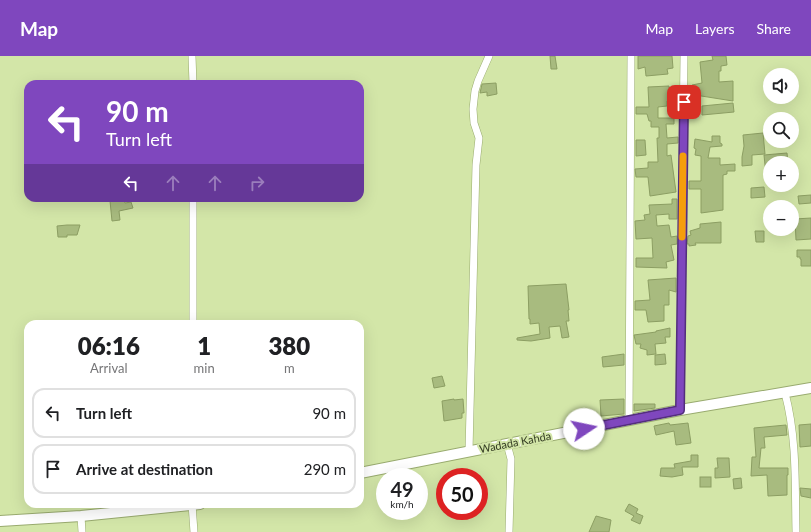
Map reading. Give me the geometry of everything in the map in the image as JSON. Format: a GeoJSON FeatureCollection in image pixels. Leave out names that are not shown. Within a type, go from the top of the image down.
{"type":"FeatureCollection","features":[{"type":"Feature","properties":{"kind":"main road","name":"Wadada Kahda"},"geometry":{"type":"LineString","coordinates":[[364,472],[680,410],[811,388]]}},
{"type":"Feature","properties":{"kind":"main road"},"geometry":{"type":"LineString","coordinates":[[0,521],[81,516],[157,508]]}},
{"type":"Feature","properties":{"kind":"street"},"geometry":{"type":"LineString","coordinates":[[192,56],[193,80]]}},
{"type":"Feature","properties":{"kind":"street"},"geometry":{"type":"LineString","coordinates":[[469,451],[476,165],[479,138],[474,123],[473,109],[478,81],[488,56]]}},
{"type":"Feature","properties":{"kind":"street"},"geometry":{"type":"LineString","coordinates":[[629,420],[631,56]]}},
{"type":"Feature","properties":{"kind":"street"},"geometry":{"type":"LineString","coordinates":[[680,410],[684,56]]}},
{"type":"Feature","properties":{"kind":"street"},"geometry":{"type":"LineString","coordinates":[[193,202],[193,320]]}},
{"type":"Feature","properties":{"kind":"street"},"geometry":{"type":"LineString","coordinates":[[785,393],[791,415],[793,439],[796,532]]}},
{"type":"Feature","properties":{"kind":"street"},"geometry":{"type":"LineString","coordinates":[[508,444],[511,459],[509,532]]}},
{"type":"Feature","properties":{"kind":"street"},"geometry":{"type":"LineString","coordinates":[[194,532],[195,508]]}},
{"type":"Feature","properties":{"kind":"street"},"geometry":{"type":"LineString","coordinates":[[81,516],[82,532]]}},
{"type":"Feature","properties":{"kind":"building"},"geometry":{"type":"Polygon","coordinates":[[[550,56],[555,56],[557,69],[551,69],[550,56]]]}},
{"type":"Feature","properties":{"kind":"building"},"geometry":{"type":"Polygon","coordinates":[[[638,56],[672,56],[673,68],[667,69],[668,74],[646,76],[645,67],[638,69],[638,56]]]}},
{"type":"Feature","properties":{"kind":"building"},"geometry":{"type":"Polygon","coordinates":[[[712,56],[726,56],[727,65],[721,66],[721,71],[719,71],[719,82],[733,81],[733,101],[695,95],[692,85],[702,83],[700,62],[713,60],[712,56]]]}},
{"type":"Feature","properties":{"kind":"building"},"geometry":{"type":"Polygon","coordinates":[[[496,83],[497,94],[487,96],[487,92],[480,93],[482,84],[496,83]]]}},
{"type":"Feature","properties":{"kind":"building"},"geometry":{"type":"Polygon","coordinates":[[[669,86],[670,101],[667,101],[667,106],[658,107],[658,118],[674,118],[674,124],[666,124],[667,138],[678,137],[678,143],[667,144],[667,156],[671,155],[676,192],[650,196],[648,177],[636,177],[635,169],[648,168],[648,162],[658,162],[657,138],[659,138],[659,127],[651,127],[651,121],[649,121],[647,114],[636,114],[636,107],[649,107],[648,87],[669,86]]]}},
{"type":"Feature","properties":{"kind":"building"},"geometry":{"type":"Polygon","coordinates":[[[733,103],[734,112],[702,115],[702,106],[733,103]]]}},
{"type":"Feature","properties":{"kind":"building"},"geometry":{"type":"Polygon","coordinates":[[[763,133],[763,148],[764,148],[765,154],[752,155],[752,165],[742,166],[744,146],[743,135],[763,133]]]}},
{"type":"Feature","properties":{"kind":"building"},"geometry":{"type":"Polygon","coordinates":[[[712,136],[720,136],[720,143],[722,146],[710,147],[708,158],[720,158],[720,165],[735,164],[735,171],[727,171],[727,174],[723,175],[723,210],[701,213],[701,189],[689,189],[689,181],[701,181],[701,156],[695,155],[695,139],[712,142],[712,136]]]}},
{"type":"Feature","properties":{"kind":"building"},"geometry":{"type":"Polygon","coordinates":[[[636,140],[645,140],[646,155],[636,156],[636,140]]]}},
{"type":"Feature","properties":{"kind":"building"},"geometry":{"type":"Polygon","coordinates":[[[787,153],[787,156],[764,156],[787,153]]]}},
{"type":"Feature","properties":{"kind":"building"},"geometry":{"type":"Polygon","coordinates":[[[763,187],[765,197],[751,198],[751,188],[763,187]]]}},
{"type":"Feature","properties":{"kind":"building"},"geometry":{"type":"Polygon","coordinates":[[[811,195],[811,203],[799,204],[798,196],[811,195]]]}},
{"type":"Feature","properties":{"kind":"building"},"geometry":{"type":"Polygon","coordinates":[[[672,199],[677,199],[677,219],[669,219],[669,214],[656,215],[657,226],[669,225],[671,237],[677,236],[677,244],[671,245],[674,260],[666,262],[667,268],[636,267],[636,258],[653,258],[652,238],[636,239],[635,221],[645,220],[644,215],[650,214],[649,205],[672,204],[672,199]]]}},
{"type":"Feature","properties":{"kind":"building"},"geometry":{"type":"Polygon","coordinates":[[[110,202],[131,202],[133,208],[119,211],[120,220],[112,221],[110,202]]]}},
{"type":"Feature","properties":{"kind":"building"},"geometry":{"type":"Polygon","coordinates":[[[811,218],[811,239],[796,240],[796,236],[799,236],[799,219],[811,218]]]}},
{"type":"Feature","properties":{"kind":"building"},"geometry":{"type":"Polygon","coordinates":[[[721,222],[721,243],[695,243],[696,245],[689,246],[689,244],[687,244],[688,236],[691,235],[690,231],[700,228],[700,224],[721,222]]]}},
{"type":"Feature","properties":{"kind":"building"},"geometry":{"type":"Polygon","coordinates":[[[80,225],[77,235],[58,237],[57,226],[80,225]]]}},
{"type":"Feature","properties":{"kind":"building"},"geometry":{"type":"Polygon","coordinates":[[[755,231],[763,231],[764,242],[756,242],[755,231]]]}},
{"type":"Feature","properties":{"kind":"building"},"geometry":{"type":"Polygon","coordinates":[[[797,250],[811,250],[811,266],[801,266],[801,259],[800,257],[797,257],[797,250]]]}},
{"type":"Feature","properties":{"kind":"building"},"geometry":{"type":"Polygon","coordinates":[[[676,278],[676,292],[669,290],[669,305],[664,305],[664,321],[648,322],[646,310],[635,310],[635,301],[650,300],[648,280],[676,278]]]}},
{"type":"Feature","properties":{"kind":"building"},"geometry":{"type":"Polygon","coordinates":[[[566,284],[569,321],[566,321],[569,337],[562,338],[560,326],[549,327],[550,338],[531,341],[517,340],[517,338],[540,334],[539,323],[530,324],[528,286],[566,284]]]}},
{"type":"Feature","properties":{"kind":"building"},"geometry":{"type":"Polygon","coordinates":[[[670,328],[670,337],[665,337],[666,343],[655,344],[656,354],[647,355],[647,350],[640,348],[641,344],[636,344],[634,335],[656,332],[670,328]]]}},
{"type":"Feature","properties":{"kind":"building"},"geometry":{"type":"Polygon","coordinates":[[[624,354],[624,365],[603,367],[602,357],[624,354]]]}},
{"type":"Feature","properties":{"kind":"building"},"geometry":{"type":"Polygon","coordinates":[[[665,354],[666,364],[655,365],[655,355],[665,354]]]}},
{"type":"Feature","properties":{"kind":"building"},"geometry":{"type":"Polygon","coordinates":[[[442,376],[445,386],[434,388],[432,378],[442,376]]]}},
{"type":"Feature","properties":{"kind":"building"},"geometry":{"type":"Polygon","coordinates":[[[463,399],[464,413],[462,413],[462,418],[444,421],[442,401],[463,399]]]}},
{"type":"Feature","properties":{"kind":"building"},"geometry":{"type":"Polygon","coordinates":[[[624,399],[624,414],[601,416],[600,400],[624,399]]]}},
{"type":"Feature","properties":{"kind":"building"},"geometry":{"type":"Polygon","coordinates":[[[634,404],[655,404],[655,408],[634,411],[634,404]]]}},
{"type":"Feature","properties":{"kind":"building"},"geometry":{"type":"Polygon","coordinates":[[[669,423],[670,425],[688,423],[691,443],[676,445],[674,431],[656,435],[654,426],[669,423]]]}},
{"type":"Feature","properties":{"kind":"building"},"geometry":{"type":"Polygon","coordinates":[[[811,424],[811,446],[800,447],[799,425],[811,424]]]}},
{"type":"Feature","properties":{"kind":"building"},"geometry":{"type":"Polygon","coordinates":[[[786,425],[787,435],[764,437],[765,448],[761,448],[759,468],[788,468],[787,495],[768,496],[767,475],[751,476],[752,457],[756,457],[754,428],[786,425]]]}},
{"type":"Feature","properties":{"kind":"building"},"geometry":{"type":"Polygon","coordinates":[[[691,455],[698,455],[698,467],[682,467],[683,475],[672,477],[660,476],[661,468],[675,468],[674,464],[691,461],[691,455]]]}},
{"type":"Feature","properties":{"kind":"building"},"geometry":{"type":"Polygon","coordinates":[[[717,458],[729,458],[730,477],[715,478],[715,468],[718,468],[717,458]]]}},
{"type":"Feature","properties":{"kind":"building"},"geometry":{"type":"Polygon","coordinates":[[[700,477],[711,477],[711,487],[700,487],[700,477]]]}},
{"type":"Feature","properties":{"kind":"building"},"geometry":{"type":"Polygon","coordinates":[[[741,478],[742,488],[734,489],[733,479],[741,478]]]}},
{"type":"Feature","properties":{"kind":"building"},"geometry":{"type":"Polygon","coordinates":[[[800,488],[811,489],[811,498],[801,496],[800,488]]]}},
{"type":"Feature","properties":{"kind":"building"},"geometry":{"type":"Polygon","coordinates":[[[629,504],[638,509],[636,513],[643,516],[640,524],[631,520],[634,516],[625,511],[629,504]]]}},
{"type":"Feature","properties":{"kind":"building"},"geometry":{"type":"Polygon","coordinates":[[[596,516],[611,520],[609,532],[589,532],[596,516]]]}},
{"type":"Feature","properties":{"kind":"slow traffic"},"geometry":{"type":"LineString","coordinates":[[682,237],[683,156]]}},
{"type":"Feature","properties":{"kind":"route"},"geometry":{"type":"LineString","coordinates":[[584,429],[680,410],[684,102]]}}]}
